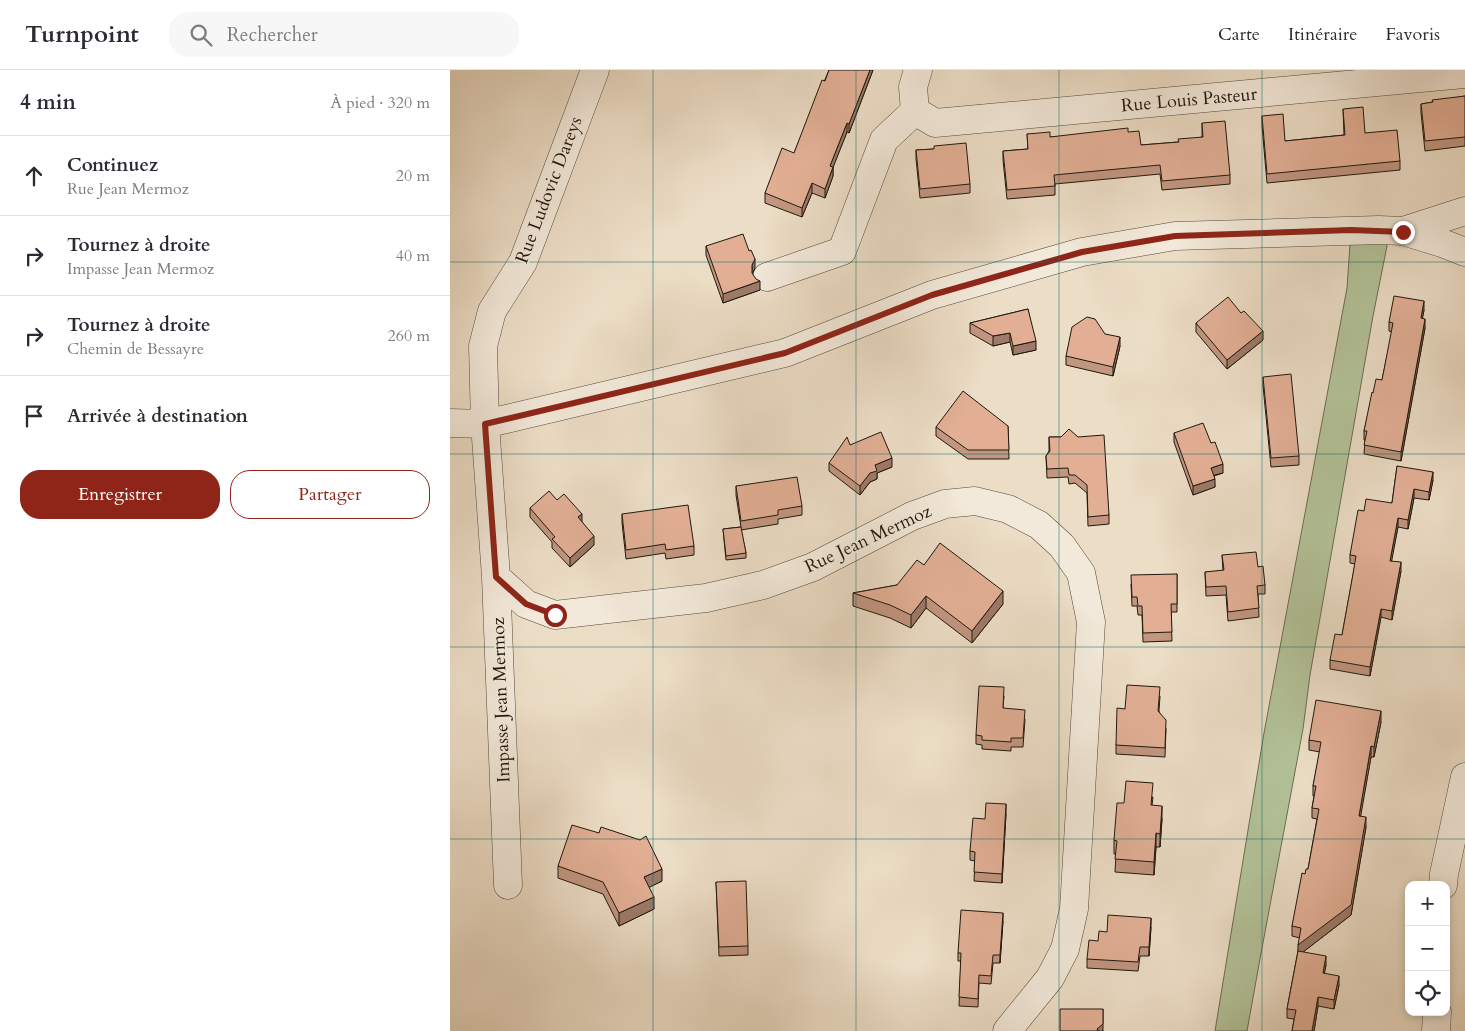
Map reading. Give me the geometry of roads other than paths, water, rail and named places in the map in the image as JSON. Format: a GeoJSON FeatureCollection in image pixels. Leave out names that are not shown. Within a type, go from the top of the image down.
{"type":"FeatureCollection","features":[{"type":"Feature","properties":{"kind":"street","name":"Rue Ludovic Dareys"},"geometry":{"type":"LineString","coordinates":[[485,424],[483,346],[492,311],[523,262],[595,70]]}},
{"type":"Feature","properties":{"kind":"street"},"geometry":{"type":"LineString","coordinates":[[767,277],[842,251],[884,140],[915,112],[913,87],[918,70]]}},
{"type":"Feature","properties":{"kind":"street","name":"Rue Louis Pasteur"},"geometry":{"type":"LineString","coordinates":[[915,112],[935,123],[1465,74]]}},
{"type":"Feature","properties":{"kind":"street"},"geometry":{"type":"LineString","coordinates":[[1403,232],[1465,211]]}},
{"type":"Feature","properties":{"kind":"street"},"geometry":{"type":"LineString","coordinates":[[450,423],[485,424],[785,353],[932,295],[1082,252],[1175,236],[1351,230],[1403,232],[1442,243],[1465,252]]}},
{"type":"Feature","properties":{"kind":"street","name":"Impasse Jean Mermoz"},"geometry":{"type":"LineString","coordinates":[[485,424],[496,577],[508,885]]}},
{"type":"Feature","properties":{"kind":"street","name":"Rue Jean Mermoz"},"geometry":{"type":"LineString","coordinates":[[496,577],[526,604],[555,615],[706,598],[762,585],[813,567],[912,516],[944,504],[975,501],[1008,509],[1039,525],[1062,546],[1081,573],[1091,622],[1074,909],[1065,949],[1050,978],[1007,1031]]}},
{"type":"Feature","properties":{"kind":"street"},"geometry":{"type":"LineString","coordinates":[[1443,881],[1465,777]]}},
{"type":"Feature","properties":{"kind":"street"},"geometry":{"type":"LineString","coordinates":[[1436,1031],[1437,1016]]}}]}
